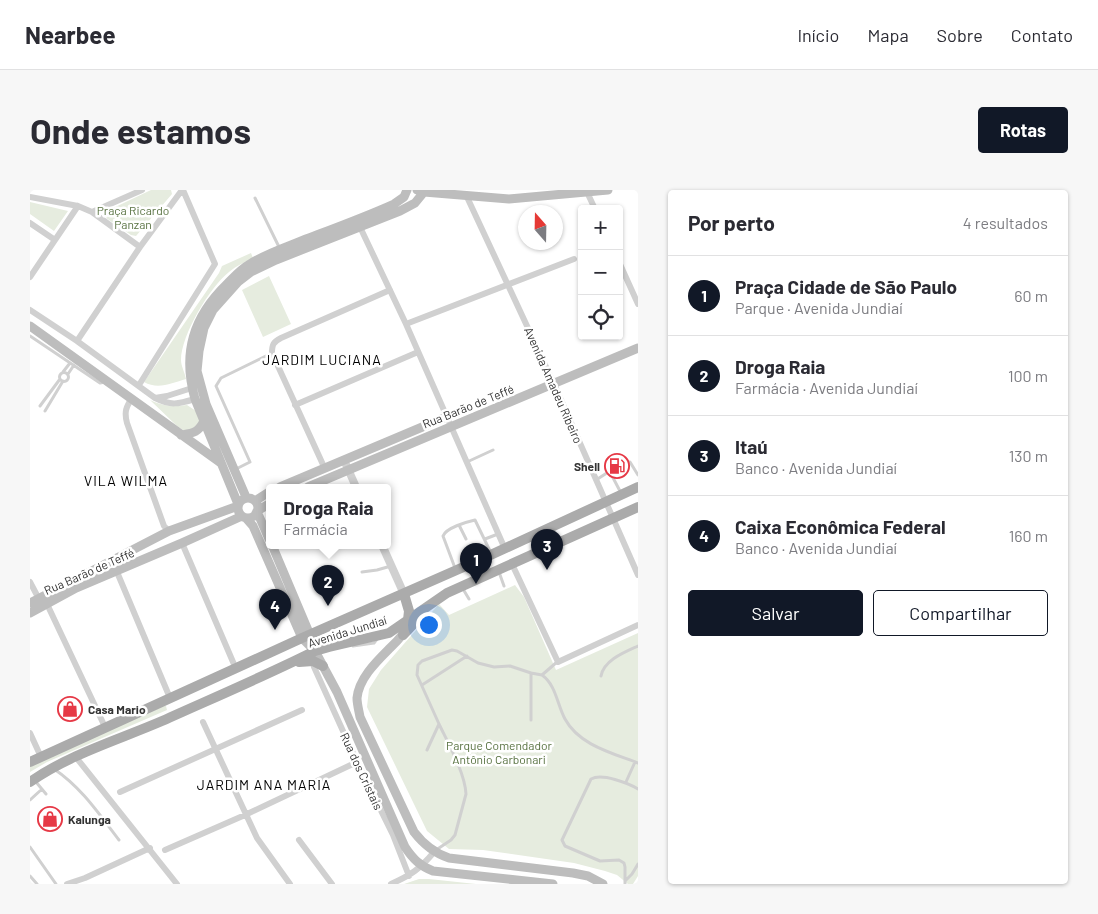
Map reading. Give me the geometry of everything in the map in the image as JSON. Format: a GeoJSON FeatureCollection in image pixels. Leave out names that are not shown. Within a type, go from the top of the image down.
{"type":"FeatureCollection","features":[{"type":"Feature","properties":{"kind":"main road"},"geometry":{"type":"LineString","coordinates":[[222,463],[195,399],[190,372],[190,352],[196,324],[207,306],[248,265],[280,249],[394,204],[404,197],[407,190]]}},
{"type":"Feature","properties":{"kind":"main road"},"geometry":{"type":"LineString","coordinates":[[319,666],[316,651],[306,636],[254,526],[238,511],[230,472],[206,404],[198,371],[199,351],[204,328],[213,310],[251,272],[415,203],[420,191],[467,197],[509,199],[568,192],[608,190]]}},
{"type":"Feature","properties":{"kind":"main road"},"geometry":{"type":"LineString","coordinates":[[360,227],[363,217]]}},
{"type":"Feature","properties":{"kind":"main road"},"geometry":{"type":"LineString","coordinates":[[30,326],[132,398],[180,435],[222,463],[258,505],[257,512],[266,532]]}},
{"type":"Feature","properties":{"kind":"main road","name":"Rua Barão de Teffé"},"geometry":{"type":"LineString","coordinates":[[315,484],[638,348]]}},
{"type":"Feature","properties":{"kind":"main road","name":"Rua Barão de Teffé"},"geometry":{"type":"LineString","coordinates":[[288,484],[446,417]]}},
{"type":"Feature","properties":{"kind":"main road"},"geometry":{"type":"LineString","coordinates":[[180,435],[192,433],[200,429],[204,421]]}},
{"type":"Feature","properties":{"kind":"main road"},"geometry":{"type":"LineString","coordinates":[[432,434],[436,421]]}},
{"type":"Feature","properties":{"kind":"main road","name":"Avenida Jundiaí"},"geometry":{"type":"LineString","coordinates":[[35,758],[492,555],[638,487]]}},
{"type":"Feature","properties":{"kind":"main road"},"geometry":{"type":"LineString","coordinates":[[238,505],[266,493]]}},
{"type":"Feature","properties":{"kind":"main road","name":"Rua Barão de Teffé"},"geometry":{"type":"LineString","coordinates":[[30,612],[39,603],[71,581],[169,532],[238,505]]}},
{"type":"Feature","properties":{"kind":"main road"},"geometry":{"type":"LineString","coordinates":[[244,517],[252,517],[266,506]]}},
{"type":"Feature","properties":{"kind":"main road","name":"Avenida Jundiaí"},"geometry":{"type":"LineString","coordinates":[[32,781],[75,756],[162,721],[316,651],[389,633],[435,601],[461,587],[638,507]]}},
{"type":"Feature","properties":{"kind":"main road","name":"Rua Barão de Teffé"},"geometry":{"type":"LineString","coordinates":[[39,603],[117,572],[244,517]]}},
{"type":"Feature","properties":{"kind":"main road"},"geometry":{"type":"LineString","coordinates":[[169,532],[179,538],[182,543]]}},
{"type":"Feature","properties":{"kind":"main road"},"geometry":{"type":"LineString","coordinates":[[273,549],[306,636]]}},
{"type":"Feature","properties":{"kind":"main road"},"geometry":{"type":"LineString","coordinates":[[108,562],[117,572]]}},
{"type":"Feature","properties":{"kind":"main road"},"geometry":{"type":"LineString","coordinates":[[403,635],[409,611],[404,594]]}},
{"type":"Feature","properties":{"kind":"main road"},"geometry":{"type":"LineString","coordinates":[[435,601],[364,677],[358,690],[357,700],[360,717],[414,832],[434,852],[449,858],[573,873],[588,876],[602,884]]}},
{"type":"Feature","properties":{"kind":"main road"},"geometry":{"type":"LineString","coordinates":[[293,662],[313,661],[319,666],[337,692],[405,847],[411,857],[422,867],[433,872],[552,884]]}},
{"type":"Feature","properties":{"kind":"main road"},"geometry":{"type":"LineString","coordinates":[[162,721],[170,713],[172,705],[170,698]]}},
{"type":"Feature","properties":{"kind":"street"},"geometry":{"type":"LineString","coordinates":[[92,212],[142,190]]}},
{"type":"Feature","properties":{"kind":"street"},"geometry":{"type":"LineString","coordinates":[[77,341],[182,190]]}},
{"type":"Feature","properties":{"kind":"street"},"geometry":{"type":"LineString","coordinates":[[139,385],[215,264],[182,190]]}},
{"type":"Feature","properties":{"kind":"street"},"geometry":{"type":"LineString","coordinates":[[587,191],[593,205]]}},
{"type":"Feature","properties":{"kind":"street"},"geometry":{"type":"LineString","coordinates":[[30,197],[78,206],[92,212],[140,248]]}},
{"type":"Feature","properties":{"kind":"street","name":"Avenida Amadeu Ribeiro"},"geometry":{"type":"LineString","coordinates":[[467,197],[554,384],[638,575]]}},
{"type":"Feature","properties":{"kind":"street"},"geometry":{"type":"LineString","coordinates":[[30,277],[78,206]]}},
{"type":"Feature","properties":{"kind":"street"},"geometry":{"type":"LineString","coordinates":[[30,223],[55,240]]}},
{"type":"Feature","properties":{"kind":"street"},"geometry":{"type":"LineString","coordinates":[[360,227],[406,324],[505,549]]}},
{"type":"Feature","properties":{"kind":"street"},"geometry":{"type":"LineString","coordinates":[[406,324],[574,258]]}},
{"type":"Feature","properties":{"kind":"street"},"geometry":{"type":"LineString","coordinates":[[623,271],[638,304]]}},
{"type":"Feature","properties":{"kind":"street"},"geometry":{"type":"LineString","coordinates":[[325,469],[272,354],[274,341],[390,290]]}},
{"type":"Feature","properties":{"kind":"street"},"geometry":{"type":"LineString","coordinates":[[30,310],[77,341],[155,398],[167,404],[195,399]]}},
{"type":"Feature","properties":{"kind":"street"},"geometry":{"type":"LineString","coordinates":[[295,405],[418,352]]}},
{"type":"Feature","properties":{"kind":"street"},"geometry":{"type":"LineString","coordinates":[[155,398],[192,388]]}},
{"type":"Feature","properties":{"kind":"street"},"geometry":{"type":"LineString","coordinates":[[132,398],[124,414],[164,526],[169,532]]}},
{"type":"Feature","properties":{"kind":"street"},"geometry":{"type":"LineString","coordinates":[[344,460],[355,484]]}},
{"type":"Feature","properties":{"kind":"street"},"geometry":{"type":"LineString","coordinates":[[182,543],[236,669]]}},
{"type":"Feature","properties":{"kind":"street"},"geometry":{"type":"LineString","coordinates":[[384,549],[404,594]]}},
{"type":"Feature","properties":{"kind":"street"},"geometry":{"type":"LineString","coordinates":[[512,564],[558,662],[638,625]]}},
{"type":"Feature","properties":{"kind":"street"},"geometry":{"type":"LineString","coordinates":[[117,572],[170,698]]}},
{"type":"Feature","properties":{"kind":"street"},"geometry":{"type":"LineString","coordinates":[[30,578],[39,603],[105,727]]}},
{"type":"Feature","properties":{"kind":"street","name":"Rua dos Cristais"},"geometry":{"type":"LineString","coordinates":[[319,666],[328,696],[357,762],[393,835],[409,876]]}},
{"type":"Feature","properties":{"kind":"street"},"geometry":{"type":"LineString","coordinates":[[328,696],[337,692]]}},
{"type":"Feature","properties":{"kind":"street"},"geometry":{"type":"LineString","coordinates":[[120,792],[302,710]]}},
{"type":"Feature","properties":{"kind":"street"},"geometry":{"type":"LineString","coordinates":[[203,722],[245,815],[258,838],[290,884]]}},
{"type":"Feature","properties":{"kind":"street"},"geometry":{"type":"LineString","coordinates":[[30,733],[35,758]]}},
{"type":"Feature","properties":{"kind":"street"},"geometry":{"type":"LineString","coordinates":[[75,756],[177,884]]}},
{"type":"Feature","properties":{"kind":"street"},"geometry":{"type":"LineString","coordinates":[[165,850],[245,815],[357,762]]}},
{"type":"Feature","properties":{"kind":"street"},"geometry":{"type":"LineString","coordinates":[[299,840],[332,884]]}},
{"type":"Feature","properties":{"kind":"street"},"geometry":{"type":"LineString","coordinates":[[66,884],[85,878],[150,848]]}},
{"type":"Feature","properties":{"kind":"street"},"geometry":{"type":"LineString","coordinates":[[391,884],[409,876],[422,867],[434,852]]}},
{"type":"Feature","properties":{"kind":"lane"},"geometry":{"type":"LineString","coordinates":[[255,198],[280,249]]}},
{"type":"Feature","properties":{"kind":"lane"},"geometry":{"type":"LineString","coordinates":[[30,336],[100,383],[108,382]]}},
{"type":"Feature","properties":{"kind":"lane"},"geometry":{"type":"LineString","coordinates":[[230,472],[250,462],[216,386],[221,378],[272,354]]}},
{"type":"Feature","properties":{"kind":"lane"},"geometry":{"type":"LineString","coordinates":[[45,410],[62,380],[60,374],[64,372],[70,363]]}},
{"type":"Feature","properties":{"kind":"lane"},"geometry":{"type":"LineString","coordinates":[[40,406],[62,380],[68,379],[68,374],[74,365]]}},
{"type":"Feature","properties":{"kind":"lane"},"geometry":{"type":"LineString","coordinates":[[64,372],[68,374]]}},
{"type":"Feature","properties":{"kind":"lane"},"geometry":{"type":"LineString","coordinates":[[466,463],[493,450]]}},
{"type":"Feature","properties":{"kind":"lane"},"geometry":{"type":"LineString","coordinates":[[621,464],[630,462],[638,475]]}},
{"type":"Feature","properties":{"kind":"lane"},"geometry":{"type":"LineString","coordinates":[[596,480],[613,469]]}},
{"type":"Feature","properties":{"kind":"lane"},"geometry":{"type":"LineString","coordinates":[[610,472],[622,494]]}},
{"type":"Feature","properties":{"kind":"lane"},"geometry":{"type":"LineString","coordinates":[[456,570],[443,536],[446,531],[475,520],[492,555]]}},
{"type":"Feature","properties":{"kind":"lane"},"geometry":{"type":"LineString","coordinates":[[460,526],[466,539]]}},
{"type":"Feature","properties":{"kind":"lane"},"geometry":{"type":"LineString","coordinates":[[485,539],[498,534]]}},
{"type":"Feature","properties":{"kind":"lane"},"geometry":{"type":"LineString","coordinates":[[470,548],[477,561]]}},
{"type":"Feature","properties":{"kind":"lane"},"geometry":{"type":"LineString","coordinates":[[362,572],[377,570],[391,565]]}},
{"type":"Feature","properties":{"kind":"lane"},"geometry":{"type":"LineString","coordinates":[[498,570],[504,586]]}},
{"type":"Feature","properties":{"kind":"lane"},"geometry":{"type":"LineString","coordinates":[[461,587],[469,600]]}},
{"type":"Feature","properties":{"kind":"lane"},"geometry":{"type":"LineString","coordinates":[[601,676],[604,668],[609,663],[621,654],[638,646]]}},
{"type":"Feature","properties":{"kind":"lane"},"geometry":{"type":"LineString","coordinates":[[434,852],[452,840],[455,835],[466,794],[462,776],[438,724],[417,670],[422,661],[452,650],[457,650],[478,663],[494,667],[510,666],[542,675],[552,686],[566,720],[578,735],[590,744],[636,762],[626,782]]}},
{"type":"Feature","properties":{"kind":"lane"},"geometry":{"type":"LineString","coordinates":[[422,685],[467,656]]}},
{"type":"Feature","properties":{"kind":"lane"},"geometry":{"type":"LineString","coordinates":[[542,675],[558,662]]}},
{"type":"Feature","properties":{"kind":"lane"},"geometry":{"type":"LineString","coordinates":[[531,673],[531,720]]}},
{"type":"Feature","properties":{"kind":"lane"},"geometry":{"type":"LineString","coordinates":[[427,750],[438,724]]}},
{"type":"Feature","properties":{"kind":"lane"},"geometry":{"type":"LineString","coordinates":[[52,768],[69,779],[119,840]]}},
{"type":"Feature","properties":{"kind":"lane"},"geometry":{"type":"LineString","coordinates":[[625,882],[625,867],[620,860],[600,861],[565,846],[562,840],[591,779],[597,777],[626,782],[638,789]]}},
{"type":"Feature","properties":{"kind":"lane"},"geometry":{"type":"LineString","coordinates":[[32,781],[46,794]]}},
{"type":"Feature","properties":{"kind":"lane"},"geometry":{"type":"LineString","coordinates":[[30,800],[42,789]]}},
{"type":"Feature","properties":{"kind":"lane"},"geometry":{"type":"LineString","coordinates":[[31,850],[56,884]]}},
{"type":"Feature","properties":{"kind":"lane"},"geometry":{"type":"LineString","coordinates":[[625,882],[638,864]]}},
{"type":"Feature","properties":{"kind":"lane"},"geometry":{"type":"LineString","coordinates":[[30,876],[36,884]]}},
{"type":"Feature","properties":{"kind":"green space","name":"Praça Ricardo Panzan"},"geometry":{"type":"Polygon","coordinates":[[[151,190],[171,190],[172,194],[136,236],[131,235],[106,218],[109,210],[151,190]]]}},
{"type":"Feature","properties":{"kind":"green space"},"geometry":{"type":"Polygon","coordinates":[[[30,202],[68,211],[54,231],[30,214],[30,202]]]}},
{"type":"Feature","properties":{"kind":"green space"},"geometry":{"type":"Polygon","coordinates":[[[251,253],[253,258],[241,264],[221,279],[205,300],[191,325],[182,350],[181,360],[186,379],[160,386],[144,382],[222,266],[251,253]]]}},
{"type":"Feature","properties":{"kind":"green space"},"geometry":{"type":"Polygon","coordinates":[[[269,276],[291,324],[263,337],[242,290],[269,276]]]}},
{"type":"Feature","properties":{"kind":"green space"},"geometry":{"type":"Polygon","coordinates":[[[150,400],[168,406],[187,405],[196,411],[200,420],[197,426],[186,432],[150,400]]]}},
{"type":"Feature","properties":{"kind":"green space","name":"Parque Comendador Antônio Carbonari"},"geometry":{"type":"Polygon","coordinates":[[[515,585],[524,597],[556,670],[638,633],[638,876],[633,884],[628,884],[617,875],[574,863],[483,850],[449,849],[427,831],[367,707],[369,689],[381,670],[439,604],[449,615],[515,585]]]}},
{"type":"Feature","properties":{"kind":"green space"},"geometry":{"type":"Polygon","coordinates":[[[166,706],[167,710],[47,762],[30,772],[30,765],[166,706]]]}},
{"type":"Feature","properties":{"kind":"green space"},"geometry":{"type":"Polygon","coordinates":[[[419,879],[429,879],[476,884],[404,884],[419,879]]]}},
{"type":"Feature","properties":{"kind":"place","name":"Shell"},"geometry":{"type":"Point","coordinates":[617,466]}},
{"type":"Feature","properties":{"kind":"place","name":"Itaú"},"geometry":{"type":"Point","coordinates":[547,570]}},
{"type":"Feature","properties":{"kind":"place","name":"Praça Cidade de São Paulo"},"geometry":{"type":"Point","coordinates":[476,584]}},
{"type":"Feature","properties":{"kind":"place","name":"Droga Raia"},"geometry":{"type":"Point","coordinates":[328,606]}},
{"type":"Feature","properties":{"kind":"place","name":"Caixa Econômica Federal"},"geometry":{"type":"Point","coordinates":[275,630]}},
{"type":"Feature","properties":{"kind":"place","name":"Casa Mario"},"geometry":{"type":"Point","coordinates":[70,709]}},
{"type":"Feature","properties":{"kind":"place","name":"Kalunga"},"geometry":{"type":"Point","coordinates":[50,819]}},
{"type":"Feature","properties":{"kind":"district","name":"JARDIM LUCIANA"},"geometry":{"type":"Point","coordinates":[322,359]}},
{"type":"Feature","properties":{"kind":"district","name":"VILA WILMA"},"geometry":{"type":"Point","coordinates":[126,480]}},
{"type":"Feature","properties":{"kind":"district","name":"JARDIM ANA MARIA"},"geometry":{"type":"Point","coordinates":[264,784]}}]}
